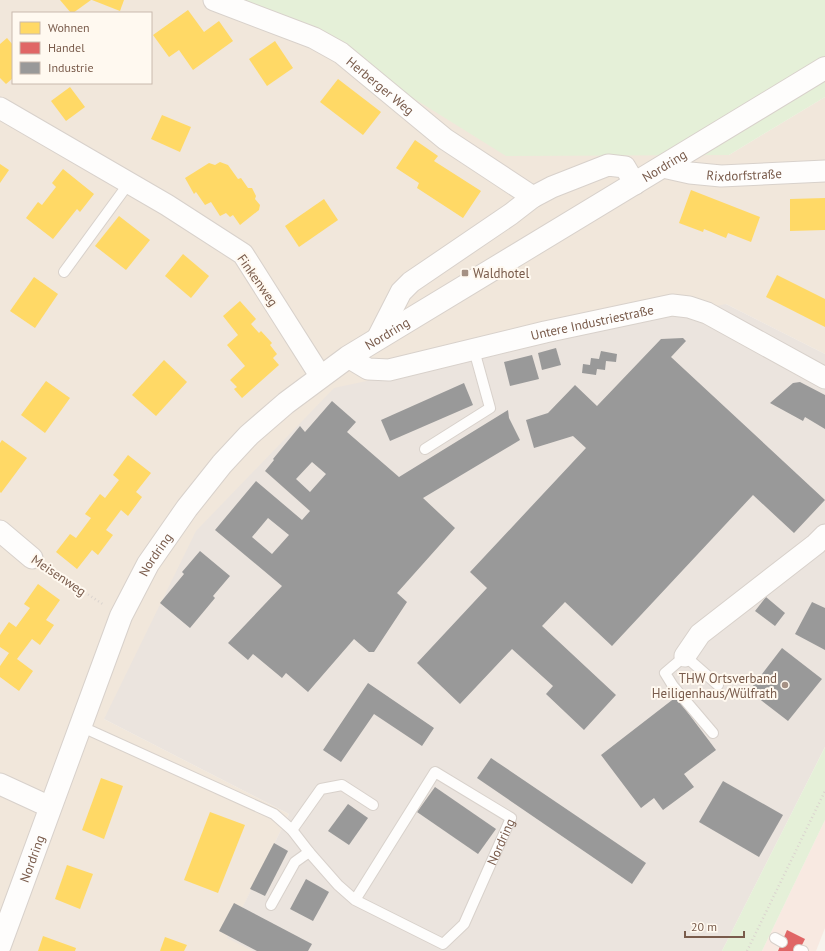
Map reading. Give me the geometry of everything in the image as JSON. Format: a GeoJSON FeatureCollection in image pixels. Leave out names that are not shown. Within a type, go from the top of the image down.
{"type":"FeatureCollection","features":[{"type":"Feature","properties":{"kind":"street","name":"Herberger Weg"},"geometry":{"type":"LineString","coordinates":[[214,0],[314,38],[341,53],[445,139],[533,197]]}},
{"type":"Feature","properties":{"kind":"street","name":"Nordring"},"geometry":{"type":"LineString","coordinates":[[0,945],[121,616],[148,564],[187,508],[222,464],[255,430],[286,403],[348,357],[825,68]]}},
{"type":"Feature","properties":{"kind":"street","name":"Finkenweg"},"geometry":{"type":"LineString","coordinates":[[0,108],[167,205],[242,254],[321,377]]}},
{"type":"Feature","properties":{"kind":"street"},"geometry":{"type":"LineString","coordinates":[[377,339],[401,292],[411,282],[511,214],[533,197],[552,187],[608,165],[625,167],[635,184]]}},
{"type":"Feature","properties":{"kind":"street","name":"Rixdorfstraße"},"geometry":{"type":"LineString","coordinates":[[663,166],[690,173],[721,176],[825,171]]}},
{"type":"Feature","properties":{"kind":"street","name":"Untere Industriestraße"},"geometry":{"type":"LineString","coordinates":[[348,357],[368,369],[389,370],[545,332],[672,305],[689,307],[707,313],[825,378]]}},
{"type":"Feature","properties":{"kind":"street","name":"Meisenweg"},"geometry":{"type":"LineString","coordinates":[[0,531],[32,558]]}},
{"type":"Feature","properties":{"kind":"street"},"geometry":{"type":"LineString","coordinates":[[685,656],[700,634],[825,535]]}},
{"type":"Feature","properties":{"kind":"street"},"geometry":{"type":"LineString","coordinates":[[0,784],[50,807]]}},
{"type":"Feature","properties":{"kind":"lane"},"geometry":{"type":"LineString","coordinates":[[64,272],[129,183]]}},
{"type":"Feature","properties":{"kind":"lane"},"geometry":{"type":"LineString","coordinates":[[425,449],[490,408],[474,350]]}},
{"type":"Feature","properties":{"kind":"lane"},"geometry":{"type":"LineString","coordinates":[[713,733],[673,686],[666,673],[685,656],[718,685]]}},
{"type":"Feature","properties":{"kind":"lane","name":"Nordring"},"geometry":{"type":"LineString","coordinates":[[80,726],[274,814],[292,830],[338,885],[354,900],[443,944],[464,924],[511,818],[435,772],[354,900]]}},
{"type":"Feature","properties":{"kind":"lane"},"geometry":{"type":"LineString","coordinates":[[292,830],[321,789],[342,785],[373,805]]}},
{"type":"Feature","properties":{"kind":"lane"},"geometry":{"type":"LineString","coordinates":[[271,905],[295,862],[309,852]]}},
{"type":"Feature","properties":{"kind":"path","name":"Meisenweg"},"geometry":{"type":"LineString","coordinates":[[32,558],[121,616]]}},
{"type":"Feature","properties":{"kind":"path"},"geometry":{"type":"LineString","coordinates":[[747,951],[825,791]]}},
{"type":"Feature","properties":{"kind":"shaded area"},"geometry":{"type":"Polygon","coordinates":[[[0,0],[232,0],[729,155],[825,97],[825,354],[726,304],[104,719],[289,814],[228,937],[253,951],[0,951],[0,0]]]}},
{"type":"Feature","properties":{"kind":"shaded area"},"geometry":{"type":"Polygon","coordinates":[[[726,304],[825,354],[825,747],[722,951],[253,951],[227,938],[289,814],[104,719],[196,531],[334,388],[726,304]]]}},
{"type":"Feature","properties":{"kind":"shaded area"},"geometry":{"type":"Polygon","coordinates":[[[825,820],[825,928],[816,951],[762,951],[825,820]]]}},
{"type":"Feature","properties":{"kind":"green space"},"geometry":{"type":"Polygon","coordinates":[[[232,0],[825,0],[825,97],[729,155],[506,156],[352,60],[232,0]]]}},
{"type":"Feature","properties":{"kind":"green space"},"geometry":{"type":"Polygon","coordinates":[[[825,747],[825,820],[762,951],[722,951],[825,747]]]}},
{"type":"Feature","properties":{"kind":"building: Wohnen"},"geometry":{"type":"Polygon","coordinates":[[[60,0],[91,0],[74,12],[70,12],[60,0]]]}},
{"type":"Feature","properties":{"kind":"building: Wohnen"},"geometry":{"type":"Polygon","coordinates":[[[92,0],[124,0],[120,11],[92,0]]]}},
{"type":"Feature","properties":{"kind":"building: Wohnen"},"geometry":{"type":"Polygon","coordinates":[[[188,10],[204,32],[219,21],[233,41],[193,70],[179,50],[169,57],[153,35],[188,10]]]}},
{"type":"Feature","properties":{"kind":"building: Wohnen"},"geometry":{"type":"Polygon","coordinates":[[[7,38],[12,44],[12,79],[6,84],[0,78],[0,44],[7,38]]]}},
{"type":"Feature","properties":{"kind":"building: Wohnen"},"geometry":{"type":"Polygon","coordinates":[[[275,41],[293,68],[267,86],[249,59],[275,41]]]}},
{"type":"Feature","properties":{"kind":"building: Wohnen"},"geometry":{"type":"Polygon","coordinates":[[[338,79],[381,112],[363,135],[320,102],[338,79]]]}},
{"type":"Feature","properties":{"kind":"building: Wohnen"},"geometry":{"type":"Polygon","coordinates":[[[70,87],[85,107],[66,121],[51,101],[70,87]]]}},
{"type":"Feature","properties":{"kind":"building: Wohnen"},"geometry":{"type":"Polygon","coordinates":[[[162,115],[191,127],[180,152],[151,139],[162,115]]]}},
{"type":"Feature","properties":{"kind":"building: Wohnen"},"geometry":{"type":"Polygon","coordinates":[[[415,140],[438,156],[434,161],[481,191],[463,218],[417,188],[419,183],[396,168],[415,140]]]}},
{"type":"Feature","properties":{"kind":"building: Wohnen"},"geometry":{"type":"Polygon","coordinates":[[[220,162],[228,165],[238,179],[241,178],[248,188],[252,188],[256,196],[255,199],[260,205],[259,210],[240,225],[233,215],[230,217],[226,213],[220,216],[211,202],[205,205],[196,192],[194,194],[185,178],[209,163],[215,165],[220,162]]]}},
{"type":"Feature","properties":{"kind":"building: Wohnen"},"geometry":{"type":"Polygon","coordinates":[[[0,164],[9,170],[0,183],[0,164]]]}},
{"type":"Feature","properties":{"kind":"building: Wohnen"},"geometry":{"type":"Polygon","coordinates":[[[63,169],[94,194],[80,212],[77,209],[53,239],[26,218],[38,202],[42,205],[56,187],[52,183],[63,169]]]}},
{"type":"Feature","properties":{"kind":"building: Wohnen"},"geometry":{"type":"Polygon","coordinates":[[[691,190],[760,217],[751,242],[728,233],[726,238],[704,229],[703,232],[679,223],[691,190]]]}},
{"type":"Feature","properties":{"kind":"building: Wohnen"},"geometry":{"type":"Polygon","coordinates":[[[825,198],[825,230],[790,231],[790,199],[825,198]]]}},
{"type":"Feature","properties":{"kind":"building: Wohnen"},"geometry":{"type":"Polygon","coordinates":[[[324,199],[338,220],[299,247],[285,226],[324,199]]]}},
{"type":"Feature","properties":{"kind":"building: Wohnen"},"geometry":{"type":"Polygon","coordinates":[[[119,216],[150,240],[126,270],[95,246],[119,216]]]}},
{"type":"Feature","properties":{"kind":"building: Wohnen"},"geometry":{"type":"Polygon","coordinates":[[[183,254],[209,276],[191,298],[165,276],[183,254]]]}},
{"type":"Feature","properties":{"kind":"building: Wohnen"},"geometry":{"type":"Polygon","coordinates":[[[777,275],[825,299],[825,327],[766,297],[777,275]]]}},
{"type":"Feature","properties":{"kind":"building: Wohnen"},"geometry":{"type":"Polygon","coordinates":[[[34,277],[58,294],[35,328],[10,311],[34,277]]]}},
{"type":"Feature","properties":{"kind":"building: Wohnen"},"geometry":{"type":"Polygon","coordinates":[[[240,301],[256,319],[251,324],[259,333],[261,331],[272,343],[270,345],[277,354],[273,358],[279,365],[242,398],[234,389],[237,387],[230,380],[245,366],[227,345],[238,335],[223,316],[240,301]]]}},
{"type":"Feature","properties":{"kind":"building: Wohnen"},"geometry":{"type":"Polygon","coordinates":[[[164,360],[187,382],[156,416],[132,395],[164,360]]]}},
{"type":"Feature","properties":{"kind":"building: Wohnen"},"geometry":{"type":"Polygon","coordinates":[[[46,381],[70,398],[45,433],[21,415],[46,381]]]}},
{"type":"Feature","properties":{"kind":"building: Wohnen"},"geometry":{"type":"Polygon","coordinates":[[[2,440],[27,458],[1,493],[0,443],[2,440]]]}},
{"type":"Feature","properties":{"kind":"building: Wohnen"},"geometry":{"type":"Polygon","coordinates":[[[128,455],[151,473],[136,492],[142,497],[128,516],[121,510],[106,530],[113,535],[98,555],[92,550],[77,569],[56,552],[70,534],[76,538],[91,518],[85,514],[100,494],[105,498],[119,480],[113,475],[128,455]]]}},
{"type":"Feature","properties":{"kind":"building: Wohnen"},"geometry":{"type":"Polygon","coordinates":[[[38,584],[60,600],[46,620],[54,625],[40,645],[32,639],[17,659],[33,671],[19,691],[0,677],[0,666],[9,653],[0,647],[0,635],[9,622],[16,627],[30,608],[24,604],[38,584]]]}},
{"type":"Feature","properties":{"kind":"building: Wohnen"},"geometry":{"type":"Polygon","coordinates":[[[101,778],[123,786],[104,839],[82,830],[101,778]]]}},
{"type":"Feature","properties":{"kind":"building: Wohnen"},"geometry":{"type":"Polygon","coordinates":[[[210,812],[245,825],[218,893],[184,880],[210,812]]]}},
{"type":"Feature","properties":{"kind":"building: Wohnen"},"geometry":{"type":"Polygon","coordinates":[[[67,865],[93,874],[80,909],[55,899],[67,865]]]}},
{"type":"Feature","properties":{"kind":"building: Wohnen"},"geometry":{"type":"Polygon","coordinates":[[[43,936],[76,948],[75,951],[38,951],[43,936]]]}},
{"type":"Feature","properties":{"kind":"building: Wohnen"},"geometry":{"type":"Polygon","coordinates":[[[165,937],[187,945],[184,951],[160,951],[165,937]]]}},
{"type":"Feature","properties":{"kind":"building: Handel"},"geometry":{"type":"Polygon","coordinates":[[[787,930],[805,939],[799,951],[778,951],[787,930]]]}},
{"type":"Feature","properties":{"kind":"building: Industrie"},"geometry":{"type":"Polygon","coordinates":[[[683,338],[686,341],[671,357],[825,500],[794,533],[753,495],[612,646],[565,602],[542,626],[616,695],[584,730],[546,694],[553,686],[512,649],[460,704],[417,663],[487,588],[470,572],[586,448],[573,436],[534,448],[526,420],[548,413],[575,385],[597,406],[661,339],[683,338]]]}},
{"type":"Feature","properties":{"kind":"building: Industrie"},"geometry":{"type":"Polygon","coordinates":[[[556,348],[561,365],[542,370],[538,353],[556,348]]]}},
{"type":"Feature","properties":{"kind":"building: Industrie"},"geometry":{"type":"Polygon","coordinates":[[[601,351],[617,354],[616,362],[606,361],[605,370],[597,369],[596,375],[582,373],[583,364],[590,365],[591,358],[599,359],[601,351]]]}},
{"type":"Feature","properties":{"kind":"building: Industrie"},"geometry":{"type":"Polygon","coordinates":[[[532,355],[539,379],[510,386],[504,362],[532,355]]]}},
{"type":"Feature","properties":{"kind":"building: Industrie"},"geometry":{"type":"Polygon","coordinates":[[[800,382],[825,395],[825,429],[805,417],[803,421],[770,403],[793,383],[800,382]]]}},
{"type":"Feature","properties":{"kind":"building: Industrie"},"geometry":{"type":"Polygon","coordinates":[[[464,383],[473,405],[390,441],[381,420],[464,383]]]}},
{"type":"Feature","properties":{"kind":"building: Industrie"},"geometry":{"type":"Polygon","coordinates":[[[332,401],[356,422],[347,432],[399,477],[508,410],[509,418],[520,440],[423,498],[455,528],[397,593],[407,602],[374,652],[369,652],[354,639],[308,692],[286,673],[282,678],[253,654],[248,660],[228,643],[282,586],[215,530],[256,481],[302,520],[310,511],[265,471],[300,426],[305,432],[332,401]],[[312,462],[296,479],[310,492],[326,474],[312,462]],[[268,518],[252,537],[272,554],[289,535],[268,518]]]}},
{"type":"Feature","properties":{"kind":"building: Industrie"},"geometry":{"type":"Polygon","coordinates":[[[200,551],[230,576],[213,596],[215,598],[190,628],[160,603],[184,574],[182,572],[200,551]]]}},
{"type":"Feature","properties":{"kind":"building: Industrie"},"geometry":{"type":"Polygon","coordinates":[[[766,597],[785,613],[775,626],[755,611],[766,597]]]}},
{"type":"Feature","properties":{"kind":"building: Industrie"},"geometry":{"type":"Polygon","coordinates":[[[812,602],[825,608],[825,650],[795,634],[812,602]]]}},
{"type":"Feature","properties":{"kind":"building: Industrie","name":"THW Ortsverband Heiligenhaus/Wülfrath"},"geometry":{"type":"Polygon","coordinates":[[[782,648],[822,679],[788,721],[749,691],[782,648]]]}},
{"type":"Feature","properties":{"kind":"building: Industrie"},"geometry":{"type":"Polygon","coordinates":[[[368,683],[434,728],[422,746],[374,714],[341,762],[323,750],[368,683]]]}},
{"type":"Feature","properties":{"kind":"building: Industrie"},"geometry":{"type":"Polygon","coordinates":[[[676,697],[716,750],[684,774],[694,787],[663,810],[654,798],[641,808],[601,755],[676,697]]]}},
{"type":"Feature","properties":{"kind":"building: Industrie"},"geometry":{"type":"Polygon","coordinates":[[[491,758],[646,863],[632,884],[477,778],[491,758]]]}},
{"type":"Feature","properties":{"kind":"building: Industrie"},"geometry":{"type":"Polygon","coordinates":[[[723,781],[783,815],[759,857],[699,822],[723,781]]]}},
{"type":"Feature","properties":{"kind":"building: Industrie"},"geometry":{"type":"Polygon","coordinates":[[[435,787],[496,829],[478,854],[417,812],[435,787]]]}},
{"type":"Feature","properties":{"kind":"building: Industrie"},"geometry":{"type":"Polygon","coordinates":[[[348,804],[368,818],[349,845],[328,831],[348,804]]]}},
{"type":"Feature","properties":{"kind":"building: Industrie"},"geometry":{"type":"Polygon","coordinates":[[[274,843],[288,851],[265,896],[250,889],[274,843]]]}},
{"type":"Feature","properties":{"kind":"building: Industrie"},"geometry":{"type":"Polygon","coordinates":[[[306,879],[329,892],[313,921],[290,909],[306,879]]]}},
{"type":"Feature","properties":{"kind":"building: Industrie"},"geometry":{"type":"Polygon","coordinates":[[[234,903],[312,944],[308,951],[257,951],[219,931],[234,903]]]}},
{"type":"Feature","properties":{"kind":"place","name":"Waldhotel"},"geometry":{"type":"Point","coordinates":[465,273]}},
{"type":"Feature","properties":{"kind":"place","name":"THW Ortsverband Heiligenhaus/Wülfrath"},"geometry":{"type":"Point","coordinates":[785,685]}}]}
